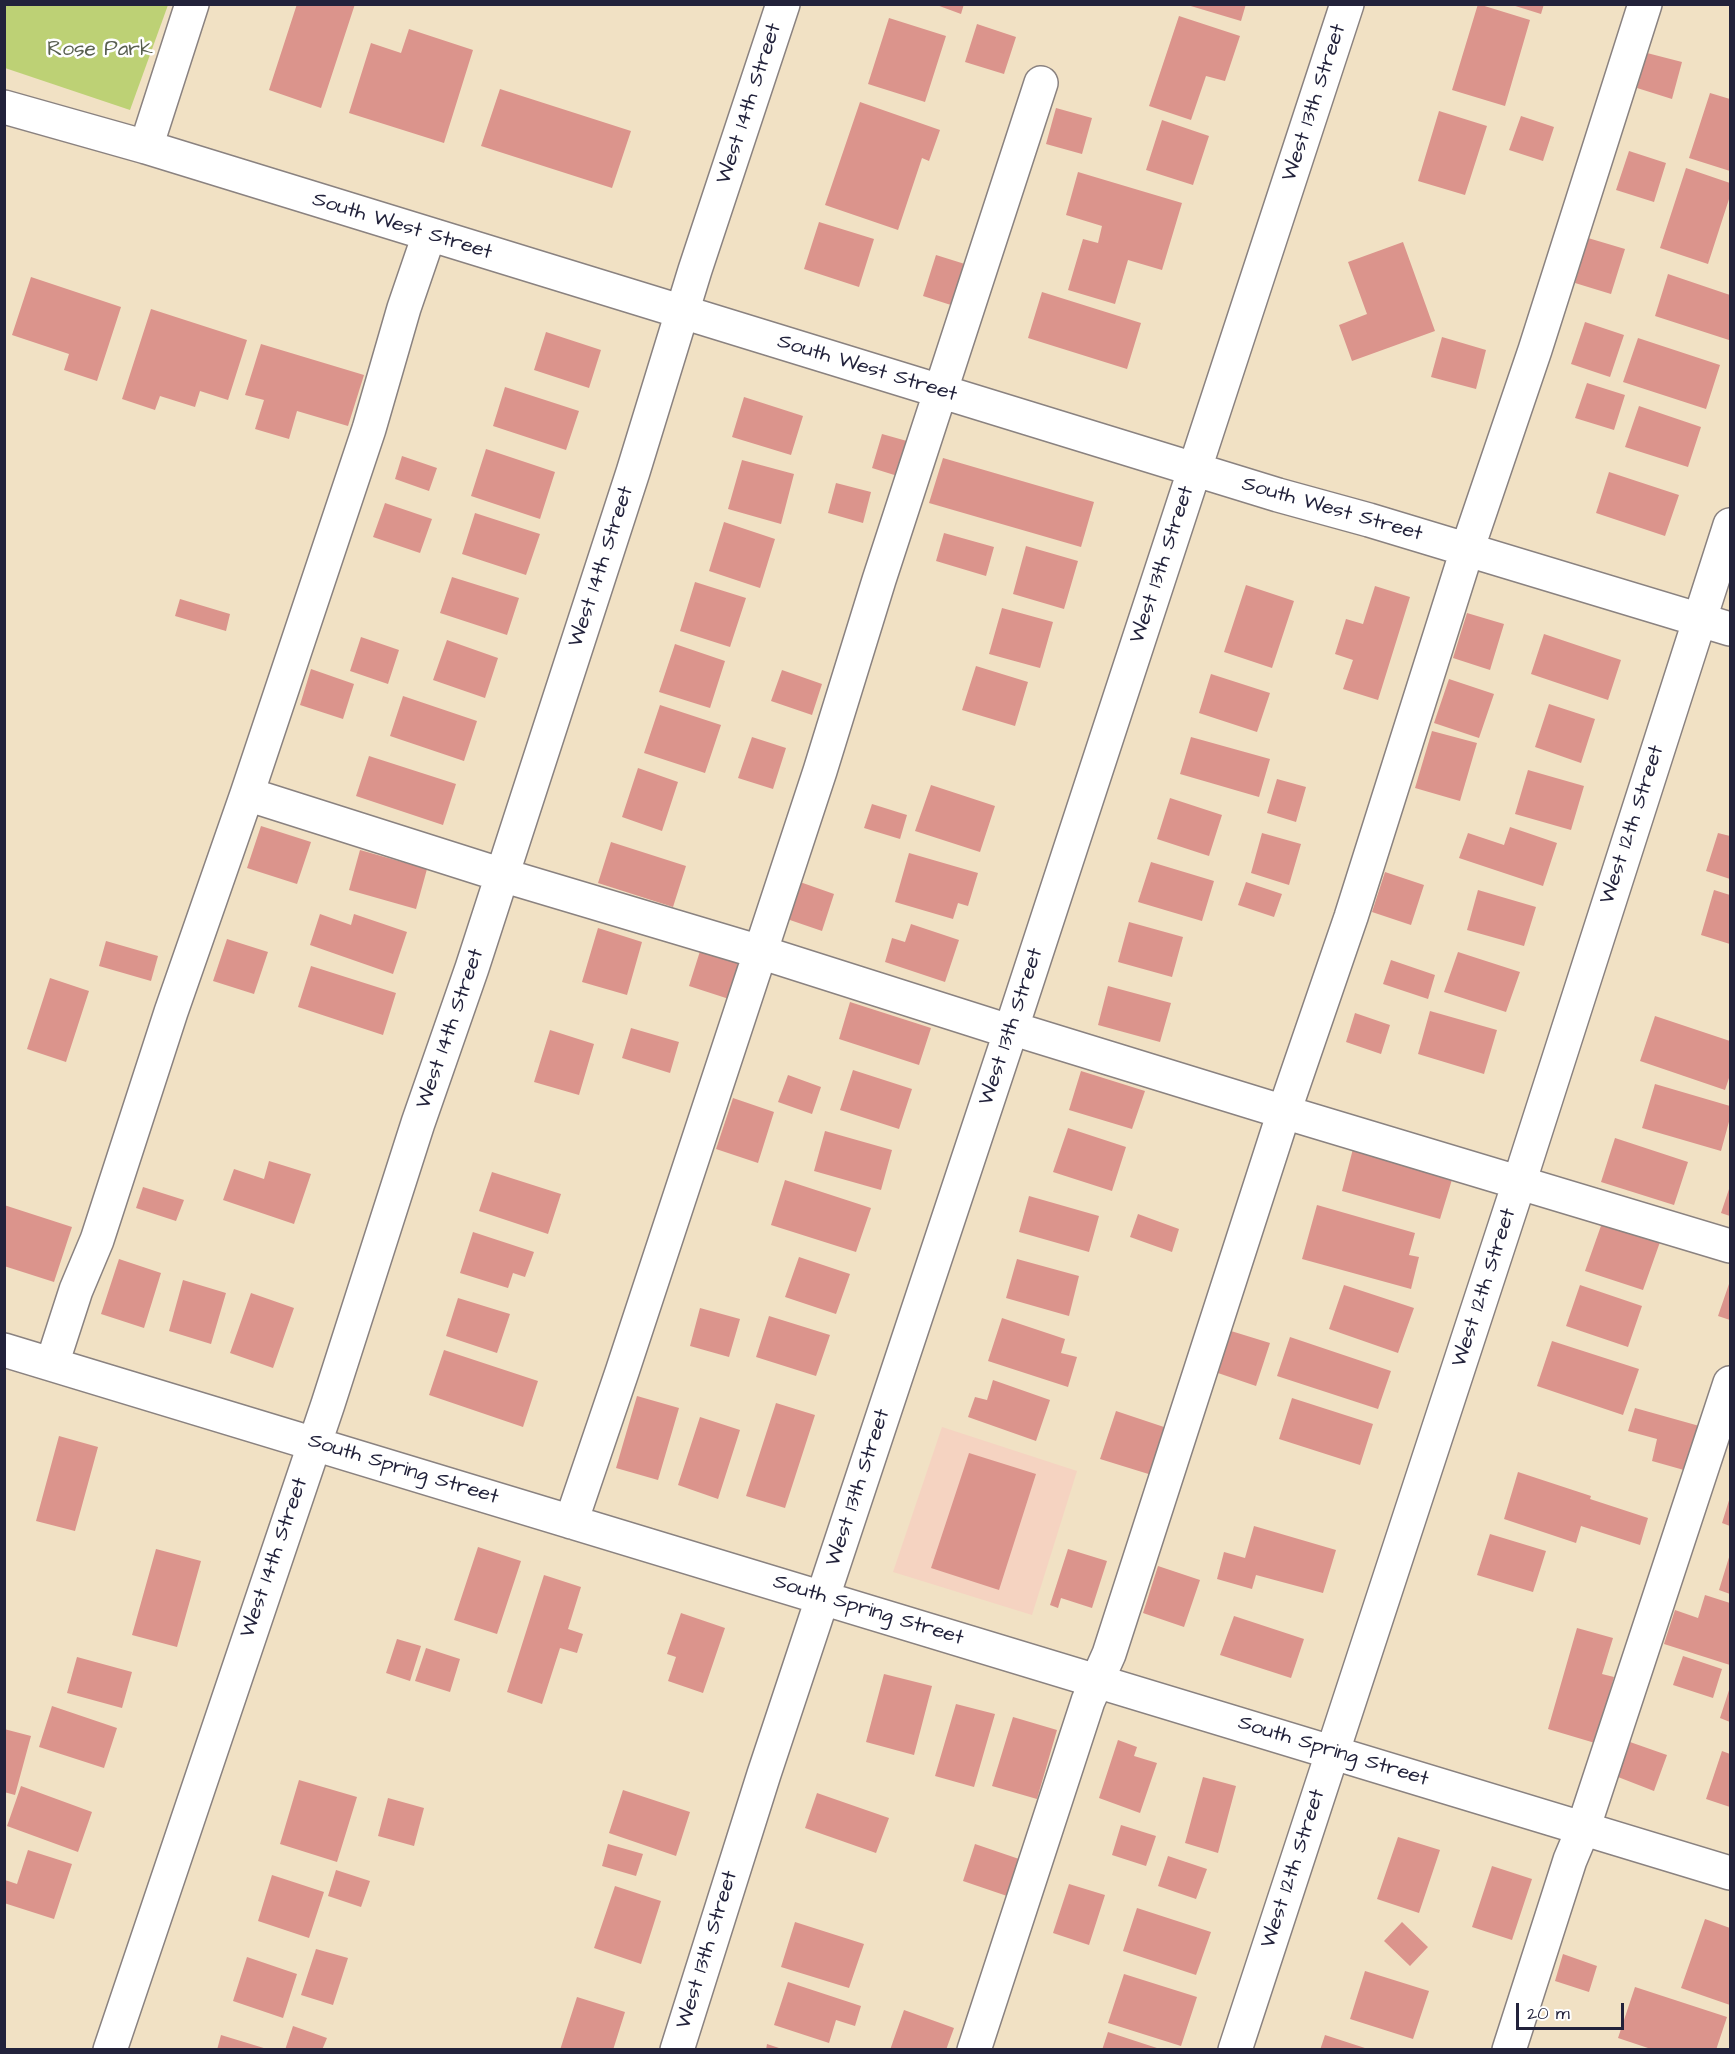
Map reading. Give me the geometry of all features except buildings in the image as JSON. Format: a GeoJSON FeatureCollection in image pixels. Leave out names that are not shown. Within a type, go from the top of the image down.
{"type":"FeatureCollection","features":[{"type":"Feature","properties":{"kind":"street"},"geometry":{"type":"LineString","coordinates":[[146,147],[192,4]]}},
{"type":"Feature","properties":{"kind":"street","name":"West 14th Street"},"geometry":{"type":"LineString","coordinates":[[110,2049],[328,1404],[418,1123],[472,968],[783,4]]}},
{"type":"Feature","properties":{"kind":"street","name":"West 13th Street"},"geometry":{"type":"LineString","coordinates":[[677,2049],[764,1774],[1011,1030],[1347,4]]}},
{"type":"Feature","properties":{"kind":"street"},"geometry":{"type":"LineString","coordinates":[[974,2049],[1088,1701],[1113,1643],[1284,1112],[1351,917],[1467,550],[1535,350],[1645,4]]}},
{"type":"Feature","properties":{"kind":"street"},"geometry":{"type":"LineString","coordinates":[[571,1522],[820,771],[879,580],[1041,83]]}},
{"type":"Feature","properties":{"kind":"street","name":"South West Street"},"geometry":{"type":"LineString","coordinates":[[4,107],[146,147],[1194,469],[1731,629]]}},
{"type":"Feature","properties":{"kind":"street"},"geometry":{"type":"LineString","coordinates":[[52,1364],[76,1290],[97,1240],[171,1012],[247,794],[369,429],[404,308],[429,235]]}},
{"type":"Feature","properties":{"kind":"street","name":"West 12th Street"},"geometry":{"type":"LineString","coordinates":[[1235,2049],[1519,1183],[1731,525]]}},
{"type":"Feature","properties":{"kind":"street"},"geometry":{"type":"LineString","coordinates":[[247,794],[999,1028],[1024,1032],[1731,1246]]}},
{"type":"Feature","properties":{"kind":"street","name":"South Spring Street"},"geometry":{"type":"LineString","coordinates":[[4,1350],[1731,1873]]}},
{"type":"Feature","properties":{"kind":"street"},"geometry":{"type":"LineString","coordinates":[[1509,2049],[1570,1860],[1731,1383]]}},
{"type":"Feature","properties":{"kind":"shaded area"},"geometry":{"type":"Polygon","coordinates":[[[942,1427],[1077,1471],[1032,1615],[893,1572],[942,1427]]]}},
{"type":"Feature","properties":{"kind":"green space","name":"Rose Park"},"geometry":{"type":"Polygon","coordinates":[[[5,4],[168,5],[130,110],[5,68],[5,4]]]}}]}
